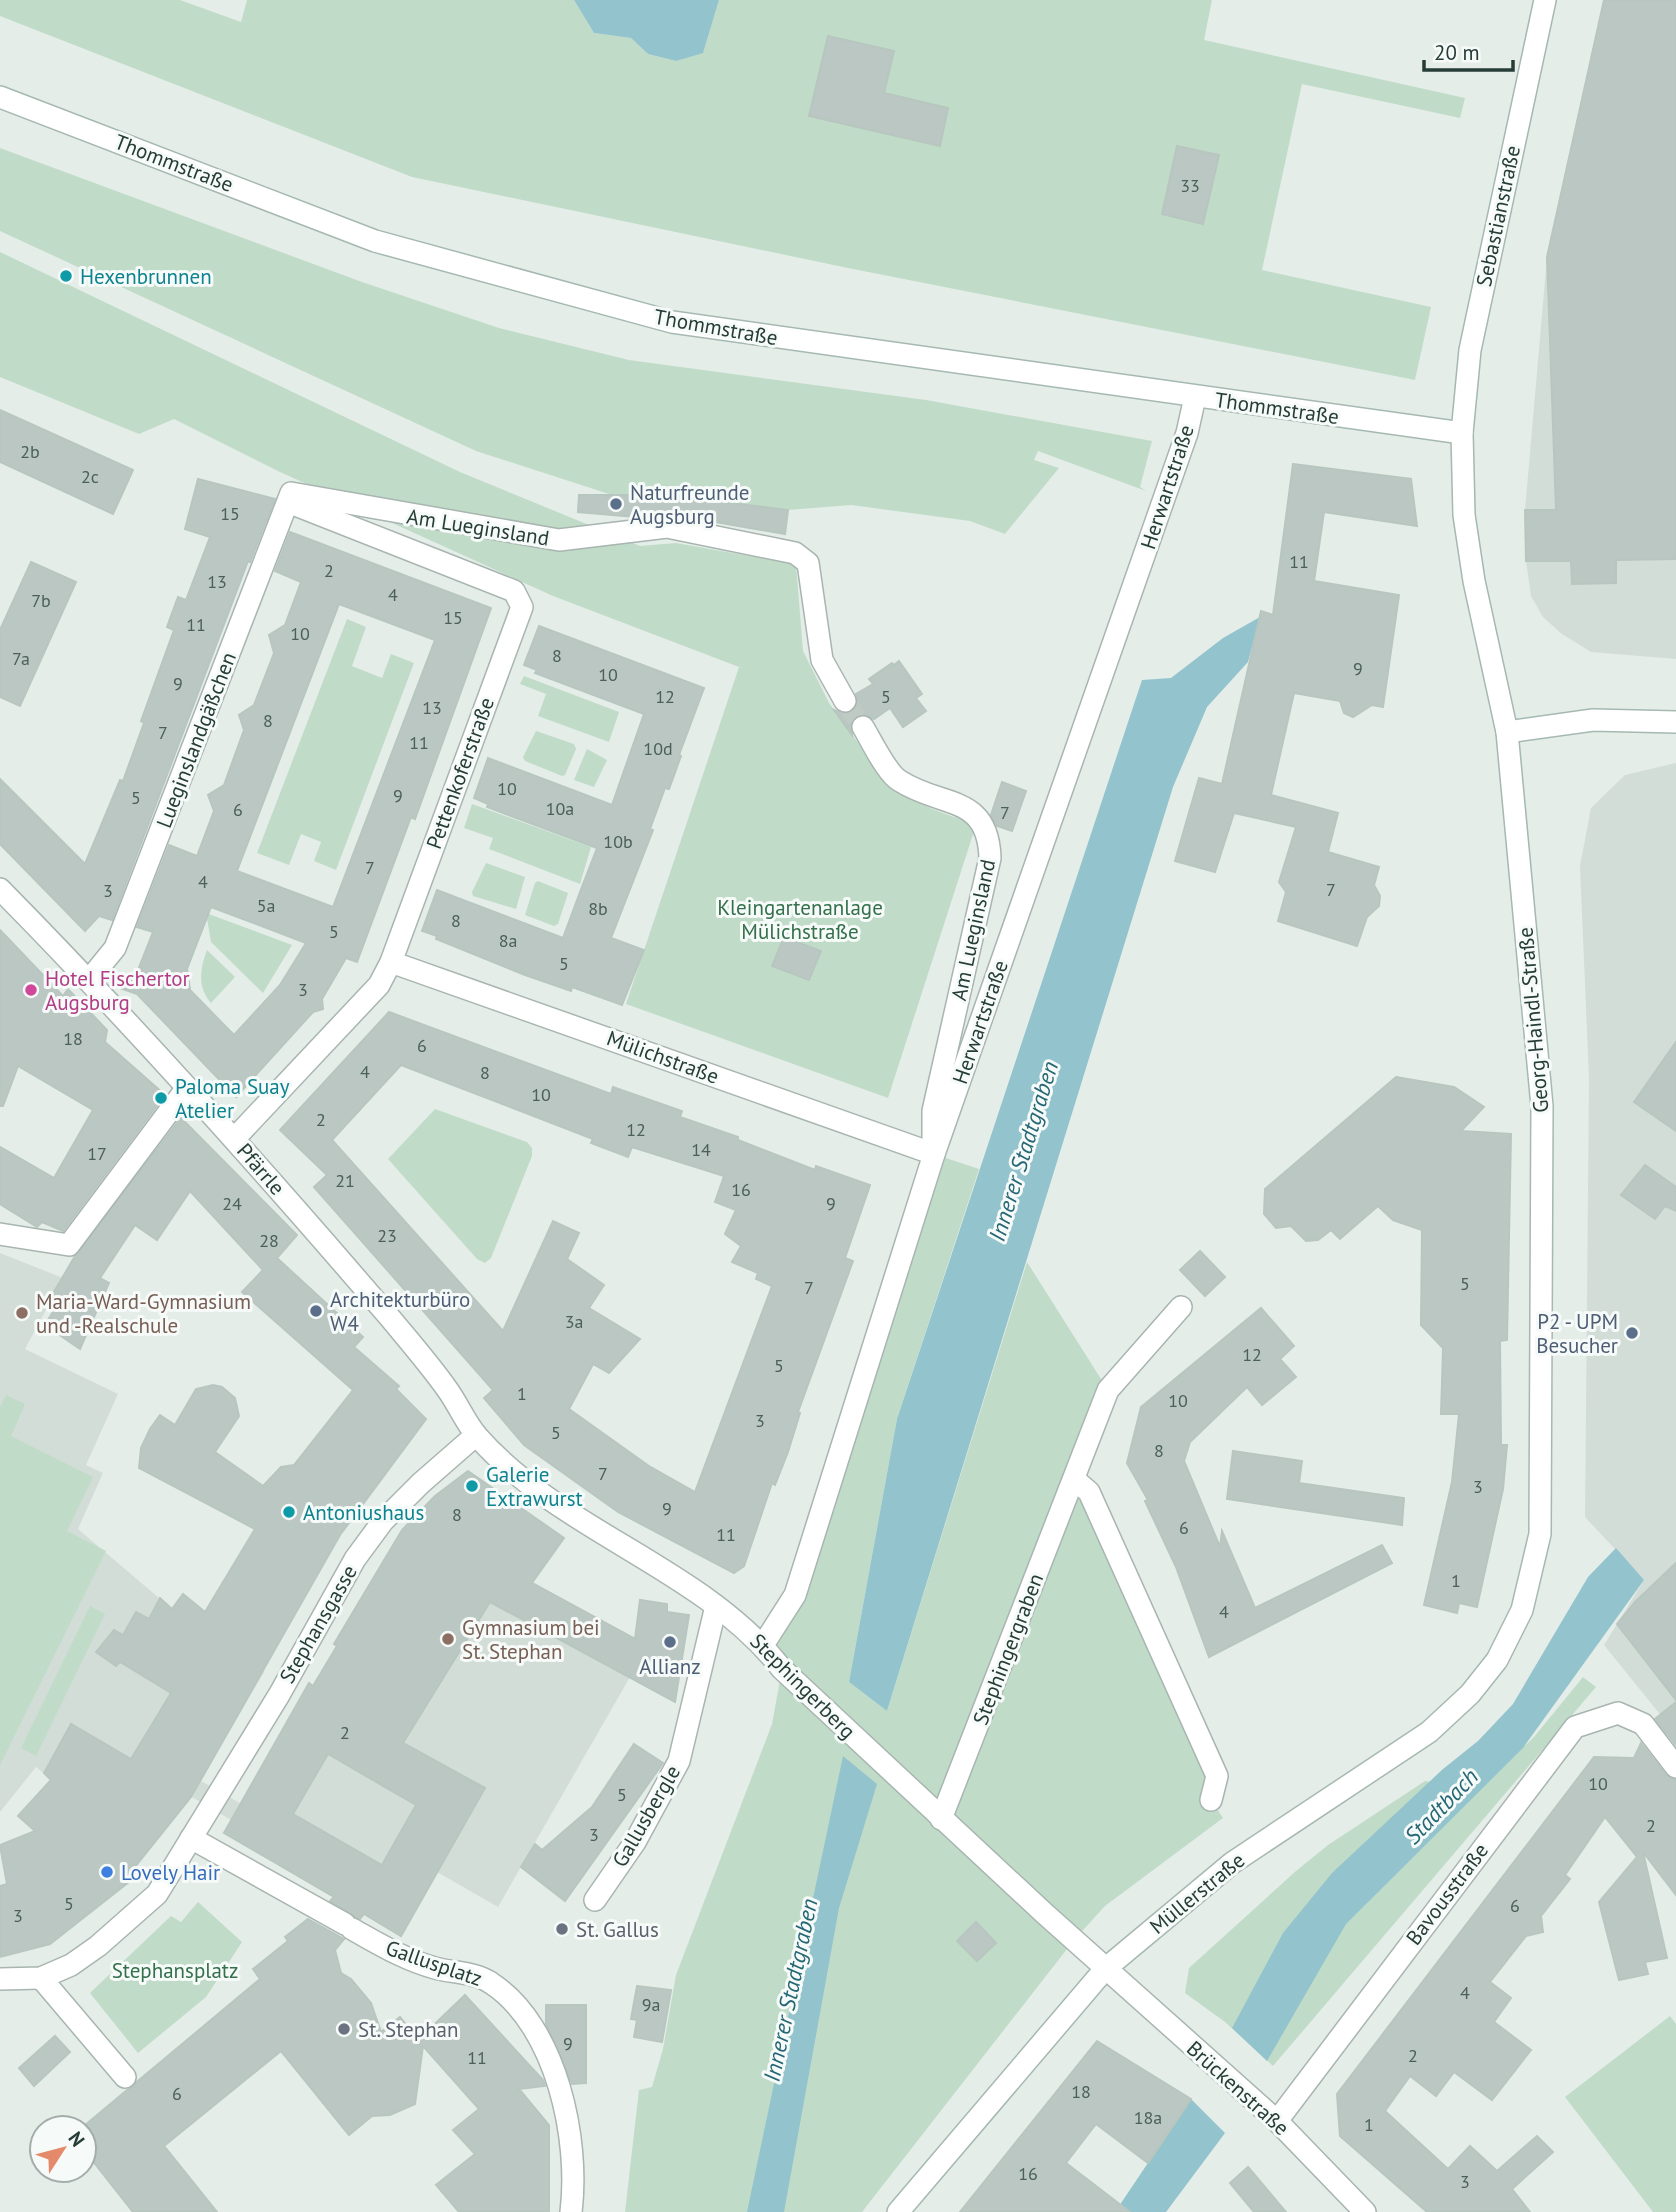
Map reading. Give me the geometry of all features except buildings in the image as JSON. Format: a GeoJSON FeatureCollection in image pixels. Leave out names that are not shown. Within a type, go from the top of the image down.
{"type":"FeatureCollection","features":[{"type":"Feature","properties":{"kind":"street","name":"Sebastianstraße"},"geometry":{"type":"LineString","coordinates":[[1462,433],[1470,349],[1545,0]]}},
{"type":"Feature","properties":{"kind":"street","name":"Thommstraße"},"geometry":{"type":"LineString","coordinates":[[0,97],[375,241],[672,322],[1462,433]]}},
{"type":"Feature","properties":{"kind":"street","name":"Herwartstraße"},"geometry":{"type":"LineString","coordinates":[[763,1645],[795,1595],[934,1151],[1113,648],[1187,433],[1195,397]]}},
{"type":"Feature","properties":{"kind":"street","name":"Georg-Haindl-Straße"},"geometry":{"type":"LineString","coordinates":[[1462,433],[1464,516],[1474,581],[1507,732],[1542,1106],[1541,1534],[1522,1610]]}},
{"type":"Feature","properties":{"kind":"street","name":"Am Lueginsland"},"geometry":{"type":"LineString","coordinates":[[289,498],[559,540],[667,527],[795,553],[808,563],[822,660],[845,701]]}},
{"type":"Feature","properties":{"kind":"street","name":"Pettenkoferstraße"},"geometry":{"type":"LineString","coordinates":[[235,1138],[365,1000],[391,962],[522,607],[514,591],[289,498]]}},
{"type":"Feature","properties":{"kind":"street","name":"Lueginslandgäßchen"},"geometry":{"type":"LineString","coordinates":[[89,979],[115,948],[289,498]]}},
{"type":"Feature","properties":{"kind":"street"},"geometry":{"type":"LineString","coordinates":[[1507,732],[1593,720],[1676,722]]}},
{"type":"Feature","properties":{"kind":"street","name":"Am Lueginsland"},"geometry":{"type":"LineString","coordinates":[[863,727],[899,781],[980,818],[989,835],[990,859],[933,1111],[934,1151]]}},
{"type":"Feature","properties":{"kind":"street","name":"Pfärrle"},"geometry":{"type":"LineString","coordinates":[[0,889],[89,979],[186,1089],[235,1138],[393,1322],[447,1389],[475,1435]]}},
{"type":"Feature","properties":{"kind":"street","name":"Mülichstraße"},"geometry":{"type":"LineString","coordinates":[[391,962],[934,1151]]}},
{"type":"Feature","properties":{"kind":"street"},"geometry":{"type":"LineString","coordinates":[[0,1234],[69,1245],[186,1089]]}},
{"type":"Feature","properties":{"kind":"street","name":"Stephingergraben"},"geometry":{"type":"LineString","coordinates":[[941,1819],[1108,1390],[1181,1307]]}},
{"type":"Feature","properties":{"kind":"street","name":"Stephingerberg"},"geometry":{"type":"LineString","coordinates":[[475,1435],[533,1488],[716,1606],[763,1645],[782,1669],[1105,1969]]}},
{"type":"Feature","properties":{"kind":"street","name":"Stephansgasse"},"geometry":{"type":"LineString","coordinates":[[191,1838],[279,1695],[355,1559],[383,1521],[475,1435]]}},
{"type":"Feature","properties":{"kind":"street"},"geometry":{"type":"LineString","coordinates":[[1074,1479],[1089,1492],[1217,1776],[1211,1800]]}},
{"type":"Feature","properties":{"kind":"street","name":"Gallusbergle"},"geometry":{"type":"LineString","coordinates":[[595,1900],[635,1842],[679,1761],[716,1606]]}},
{"type":"Feature","properties":{"kind":"street","name":"Müllerstraße"},"geometry":{"type":"LineString","coordinates":[[898,2212],[1105,1969],[1232,1863],[1429,1732],[1470,1694],[1497,1660],[1522,1610]]}},
{"type":"Feature","properties":{"kind":"street","name":"Bavousstraße"},"geometry":{"type":"LineString","coordinates":[[1277,2121],[1576,1727],[1618,1713],[1643,1724],[1676,1767]]}},
{"type":"Feature","properties":{"kind":"street"},"geometry":{"type":"LineString","coordinates":[[0,1979],[41,1978],[71,1965],[157,1894],[191,1838]]}},
{"type":"Feature","properties":{"kind":"street","name":"Gallusplatz"},"geometry":{"type":"LineString","coordinates":[[191,1838],[397,1955],[490,1982],[514,2005],[552,2064],[565,2105],[574,2190],[571,2212]]}},
{"type":"Feature","properties":{"kind":"street","name":"Brückenstraße"},"geometry":{"type":"LineString","coordinates":[[1105,1969],[1277,2121],[1366,2212]]}},
{"type":"Feature","properties":{"kind":"street"},"geometry":{"type":"LineString","coordinates":[[41,1978],[125,2077]]}},
{"type":"Feature","properties":{"kind":"shaded area"},"geometry":{"type":"Polygon","coordinates":[[[1604,0],[1676,0],[1676,659],[1591,652],[1562,634],[1543,617],[1531,596],[1526,561],[1525,510],[1547,257],[1604,0]]]}},
{"type":"Feature","properties":{"kind":"shaded area"},"geometry":{"type":"Polygon","coordinates":[[[1676,763],[1676,1734],[1604,1645],[1644,1580],[1585,1517],[1589,1079],[1580,866],[1591,808],[1625,775],[1676,763]]]}},
{"type":"Feature","properties":{"kind":"shaded area","name":"Gymnasium bei St. Stephan"},"geometry":{"type":"Polygon","coordinates":[[[0,1253],[63,1278],[25,1349],[118,1394],[86,1465],[103,1473],[78,1529],[172,1609],[264,1672],[201,1781],[240,1803],[309,1683],[313,1686],[397,1539],[630,1677],[498,1907],[437,1872],[401,1936],[224,1833],[231,1820],[190,1796],[144,1856],[36,1767],[0,1812],[0,1253]]]}},
{"type":"Feature","properties":{"kind":"green space"},"geometry":{"type":"Polygon","coordinates":[[[0,0],[180,0],[241,22],[247,0],[574,0],[594,33],[631,38],[648,54],[676,61],[703,52],[719,0],[1212,0],[1204,40],[1465,98],[1460,118],[1302,84],[1262,270],[1431,307],[1415,380],[848,268],[412,177],[0,16],[0,0]]]}},
{"type":"Feature","properties":{"kind":"green space"},"geometry":{"type":"Polygon","coordinates":[[[0,148],[362,282],[499,328],[629,360],[926,400],[1152,441],[1140,487],[1146,491],[1038,451],[1034,460],[1059,468],[1005,534],[970,521],[851,505],[788,510],[676,496],[612,495],[476,451],[0,231],[0,148]]]}},
{"type":"Feature","properties":{"kind":"green space","name":"Kleingartenanlage Mülichstraße"},"geometry":{"type":"Polygon","coordinates":[[[0,252],[460,472],[640,546],[676,543],[796,564],[803,651],[829,703],[891,788],[932,809],[976,825],[888,1098],[626,1004],[739,667],[553,596],[280,472],[174,419],[139,434],[0,377],[0,252]]]}},
{"type":"Feature","properties":{"kind":"green space"},"geometry":{"type":"Polygon","coordinates":[[[347,619],[366,627],[352,666],[382,678],[391,654],[414,663],[336,870],[314,861],[321,842],[301,834],[289,865],[257,853],[347,619]]]}},
{"type":"Feature","properties":{"kind":"green space"},"geometry":{"type":"Polygon","coordinates":[[[524,676],[619,712],[609,742],[538,716],[546,694],[520,684],[524,676]]]}},
{"type":"Feature","properties":{"kind":"green space"},"geometry":{"type":"Polygon","coordinates":[[[536,731],[574,744],[576,749],[565,775],[525,761],[523,757],[536,731]]]}},
{"type":"Feature","properties":{"kind":"green space"},"geometry":{"type":"Polygon","coordinates":[[[587,749],[607,760],[594,787],[574,780],[587,749]]]}},
{"type":"Feature","properties":{"kind":"green space"},"geometry":{"type":"Polygon","coordinates":[[[472,804],[591,847],[580,884],[489,849],[493,838],[464,828],[472,804]]]}},
{"type":"Feature","properties":{"kind":"green space"},"geometry":{"type":"Polygon","coordinates":[[[486,863],[525,877],[516,909],[473,896],[472,892],[486,863]]]}},
{"type":"Feature","properties":{"kind":"green space"},"geometry":{"type":"Polygon","coordinates":[[[538,881],[568,893],[558,924],[554,926],[525,915],[538,881]]]}},
{"type":"Feature","properties":{"kind":"green space"},"geometry":{"type":"Polygon","coordinates":[[[206,913],[292,945],[263,993],[211,942],[206,913]]]}},
{"type":"Feature","properties":{"kind":"green space"},"geometry":{"type":"Polygon","coordinates":[[[207,950],[235,977],[211,1003],[203,991],[201,978],[207,950]]]}},
{"type":"Feature","properties":{"kind":"green space"},"geometry":{"type":"Polygon","coordinates":[[[435,1109],[527,1142],[532,1148],[532,1156],[491,1258],[485,1263],[477,1259],[388,1159],[435,1109]]]}},
{"type":"Feature","properties":{"kind":"green space"},"geometry":{"type":"Polygon","coordinates":[[[934,1154],[979,1169],[897,1419],[849,1682],[887,1711],[1027,1262],[1108,1390],[1074,1479],[1217,1776],[1211,1800],[1223,1818],[1105,1906],[1074,1940],[862,2212],[625,2212],[639,2090],[652,2087],[663,2049],[676,1975],[772,1724],[782,1669],[763,1645],[795,1595],[934,1154]]]}},
{"type":"Feature","properties":{"kind":"green space"},"geometry":{"type":"Polygon","coordinates":[[[6,1395],[25,1404],[11,1436],[93,1477],[67,1531],[106,1551],[0,1765],[0,1407],[6,1395]]]}},
{"type":"Feature","properties":{"kind":"green space"},"geometry":{"type":"Polygon","coordinates":[[[90,1606],[105,1614],[36,1756],[21,1748],[90,1606]]]}},
{"type":"Feature","properties":{"kind":"green space"},"geometry":{"type":"Polygon","coordinates":[[[1583,1677],[1596,1687],[1273,2066],[1225,2022],[1185,1993],[1189,1968],[1328,1845],[1425,1781],[1480,1788],[1534,1737],[1583,1677]]]}},
{"type":"Feature","properties":{"kind":"green space","name":"Stephansplatz"},"geometry":{"type":"Polygon","coordinates":[[[198,1902],[242,1942],[206,1997],[138,2053],[90,1993],[171,1916],[181,1922],[198,1902]]]}},
{"type":"Feature","properties":{"kind":"green space"},"geometry":{"type":"Polygon","coordinates":[[[1670,2016],[1676,2024],[1676,2212],[1653,2212],[1565,2097],[1670,2016]]]}},
{"type":"Feature","properties":{"kind":"water"},"geometry":{"type":"Polygon","coordinates":[[[574,0],[719,0],[703,53],[676,61],[648,54],[631,38],[594,33],[574,0]]]}},
{"type":"Feature","properties":{"kind":"water","name":"Innerer Stadtgraben"},"geometry":{"type":"Polygon","coordinates":[[[1260,617],[1248,662],[1207,707],[1173,787],[887,1711],[849,1682],[897,1419],[1142,680],[1171,678],[1223,638],[1260,617]]]}},
{"type":"Feature","properties":{"kind":"water","name":"Stadtbach"},"geometry":{"type":"Polygon","coordinates":[[[1616,1548],[1644,1580],[1523,1748],[1346,1924],[1267,2061],[1232,2028],[1283,1933],[1332,1873],[1443,1769],[1478,1741],[1513,1704],[1588,1577],[1616,1548]]]}},
{"type":"Feature","properties":{"kind":"water"},"geometry":{"type":"Polygon","coordinates":[[[843,1756],[877,1784],[839,1908],[784,2212],[747,2212],[843,1756]]]}},
{"type":"Feature","properties":{"kind":"water"},"geometry":{"type":"Polygon","coordinates":[[[1191,2099],[1225,2133],[1166,2212],[1115,2212],[1191,2099]]]}},
{"type":"Feature","properties":{"kind":"tunnel"},"geometry":{"type":"LineString","coordinates":[[845,701],[863,727]]}},
{"type":"Feature","properties":{"kind":"place","name":"Hexenbrunnen"},"geometry":{"type":"Point","coordinates":[66,276]}},
{"type":"Feature","properties":{"kind":"place","name":"Naturfreunde Augsburg"},"geometry":{"type":"Point","coordinates":[616,504]}},
{"type":"Feature","properties":{"kind":"place","name":"Hotel Fischertor Augsburg"},"geometry":{"type":"Point","coordinates":[31,990]}},
{"type":"Feature","properties":{"kind":"place","name":"Paloma Suay Atelier"},"geometry":{"type":"Point","coordinates":[161,1098]}},
{"type":"Feature","properties":{"kind":"place","name":"Architekturbüro W4"},"geometry":{"type":"Point","coordinates":[316,1311]}},
{"type":"Feature","properties":{"kind":"place","name":"Maria-Ward-Gymnasium und -Realschule"},"geometry":{"type":"Point","coordinates":[22,1313]}},
{"type":"Feature","properties":{"kind":"place","name":"P2 - UPM Besucher"},"geometry":{"type":"Point","coordinates":[1632,1333]}},
{"type":"Feature","properties":{"kind":"place","name":"Galerie Extrawurst"},"geometry":{"type":"Point","coordinates":[472,1486]}},
{"type":"Feature","properties":{"kind":"place","name":"Antoniushaus"},"geometry":{"type":"Point","coordinates":[289,1512]}},
{"type":"Feature","properties":{"kind":"place","name":"Gymnasium bei St. Stephan"},"geometry":{"type":"Point","coordinates":[448,1639]}},
{"type":"Feature","properties":{"kind":"place","name":"Allianz"},"geometry":{"type":"Point","coordinates":[670,1642]}},
{"type":"Feature","properties":{"kind":"place","name":"Lovely Hair"},"geometry":{"type":"Point","coordinates":[107,1872]}},
{"type":"Feature","properties":{"kind":"place","name":"St. Gallus"},"geometry":{"type":"Point","coordinates":[562,1929]}},
{"type":"Feature","properties":{"kind":"place","name":"St. Stephan"},"geometry":{"type":"Point","coordinates":[344,2029]}}]}
